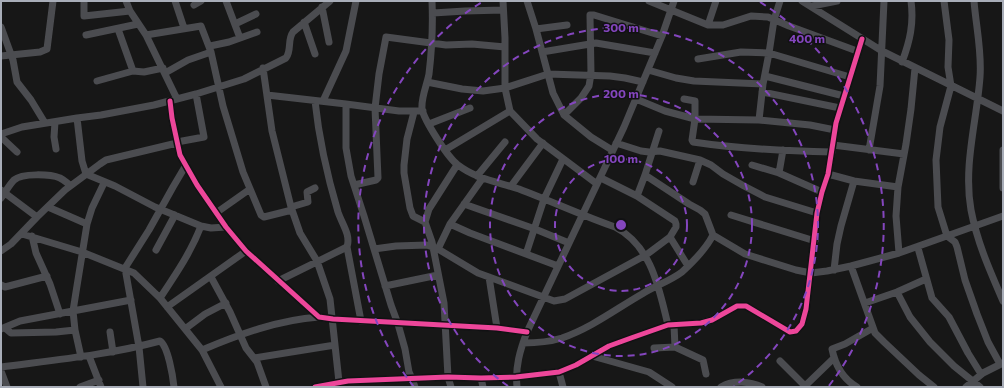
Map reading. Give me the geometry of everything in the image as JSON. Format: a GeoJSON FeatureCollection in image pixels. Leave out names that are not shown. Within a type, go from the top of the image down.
{"type":"FeatureCollection","features":[{"type":"Feature","properties":{"kind":"street"},"geometry":{"type":"LineString","coordinates":[[1,56],[40,52],[47,49],[53,1]]}},
{"type":"Feature","properties":{"kind":"street"},"geometry":{"type":"LineString","coordinates":[[84,1],[84,16],[130,11]]}},
{"type":"Feature","properties":{"kind":"street"},"geometry":{"type":"LineString","coordinates":[[126,1],[130,11],[146,35],[177,99]]}},
{"type":"Feature","properties":{"kind":"street"},"geometry":{"type":"LineString","coordinates":[[175,1],[184,28]]}},
{"type":"Feature","properties":{"kind":"street"},"geometry":{"type":"LineString","coordinates":[[194,5],[201,1]]}},
{"type":"Feature","properties":{"kind":"street"},"geometry":{"type":"LineString","coordinates":[[226,1],[240,38]]}},
{"type":"Feature","properties":{"kind":"street"},"geometry":{"type":"LineString","coordinates":[[1,134],[45,123],[101,115],[170,101],[244,79],[287,56],[290,37],[304,22],[330,1]]}},
{"type":"Feature","properties":{"kind":"street"},"geometry":{"type":"LineString","coordinates":[[356,1],[346,51],[319,101],[318,132],[321,150],[339,213],[349,238],[347,247],[361,321]]}},
{"type":"Feature","properties":{"kind":"street"},"geometry":{"type":"LineString","coordinates":[[432,1],[432,43],[427,82],[423,97],[423,111],[445,150],[457,165],[479,177],[511,186],[620,229],[646,255],[658,285],[671,325],[675,347]]}},
{"type":"Feature","properties":{"kind":"street"},"geometry":{"type":"LineString","coordinates":[[374,249],[412,244],[421,244],[436,248],[489,277],[554,301],[565,299],[646,255],[670,237],[676,227],[675,221],[637,196],[599,181],[563,159],[523,125],[510,111],[505,88],[503,1]]}},
{"type":"Feature","properties":{"kind":"street"},"geometry":{"type":"LineString","coordinates":[[528,1],[553,93],[564,115],[591,137],[614,147],[651,152],[660,151],[700,160],[765,197],[817,213]]}},
{"type":"Feature","properties":{"kind":"street"},"geometry":{"type":"LineString","coordinates":[[649,1],[708,25],[723,25],[751,16],[760,16],[857,51]]}},
{"type":"Feature","properties":{"kind":"street"},"geometry":{"type":"LineString","coordinates":[[517,387],[517,364],[527,332],[599,181],[636,99],[662,36],[674,1]]}},
{"type":"Feature","properties":{"kind":"street"},"geometry":{"type":"LineString","coordinates":[[708,25],[716,1]]}},
{"type":"Feature","properties":{"kind":"street"},"geometry":{"type":"LineString","coordinates":[[759,120],[774,20],[780,1]]}},
{"type":"Feature","properties":{"kind":"street"},"geometry":{"type":"LineString","coordinates":[[802,1],[902,62],[1003,111]]}},
{"type":"Feature","properties":{"kind":"street"},"geometry":{"type":"LineString","coordinates":[[812,6],[837,1]]}},
{"type":"Feature","properties":{"kind":"street"},"geometry":{"type":"LineString","coordinates":[[869,150],[880,86],[884,1]]}},
{"type":"Feature","properties":{"kind":"street"},"geometry":{"type":"LineString","coordinates":[[902,62],[910,41],[912,30],[911,1]]}},
{"type":"Feature","properties":{"kind":"street"},"geometry":{"type":"LineString","coordinates":[[944,1],[949,40],[948,67],[951,86],[940,127],[936,160],[938,207],[947,236],[955,242],[957,247],[965,280],[988,342],[1002,364],[981,374],[966,387]]}},
{"type":"Feature","properties":{"kind":"street"},"geometry":{"type":"LineString","coordinates":[[974,1],[981,74],[969,169],[971,210],[983,255],[1003,301]]}},
{"type":"Feature","properties":{"kind":"street"},"geometry":{"type":"LineString","coordinates":[[322,7],[329,42]]}},
{"type":"Feature","properties":{"kind":"street"},"geometry":{"type":"LineString","coordinates":[[433,13],[465,10],[504,10]]}},
{"type":"Feature","properties":{"kind":"street"},"geometry":{"type":"LineString","coordinates":[[235,24],[256,14]]}},
{"type":"Feature","properties":{"kind":"street"},"geometry":{"type":"LineString","coordinates":[[564,115],[585,92],[591,74],[591,14],[662,36]]}},
{"type":"Feature","properties":{"kind":"street"},"geometry":{"type":"LineString","coordinates":[[304,22],[315,54]]}},
{"type":"Feature","properties":{"kind":"street"},"geometry":{"type":"LineString","coordinates":[[86,35],[138,24]]}},
{"type":"Feature","properties":{"kind":"street"},"geometry":{"type":"LineString","coordinates":[[536,28],[567,25]]}},
{"type":"Feature","properties":{"kind":"street"},"geometry":{"type":"LineString","coordinates":[[1,26],[17,82],[31,100],[45,123]]}},
{"type":"Feature","properties":{"kind":"street"},"geometry":{"type":"LineString","coordinates":[[146,35],[201,26],[210,49],[223,106],[250,189],[262,217],[308,202],[307,192],[315,188]]}},
{"type":"Feature","properties":{"kind":"street"},"geometry":{"type":"LineString","coordinates":[[118,29],[133,71]]}},
{"type":"Feature","properties":{"kind":"street"},"geometry":{"type":"LineString","coordinates":[[97,81],[133,71],[164,71],[210,49],[257,32]]}},
{"type":"Feature","properties":{"kind":"street"},"geometry":{"type":"LineString","coordinates":[[354,185],[376,180],[378,178],[375,108],[379,74],[386,37],[446,45],[472,44],[505,48]]}},
{"type":"Feature","properties":{"kind":"street"},"geometry":{"type":"LineString","coordinates":[[315,387],[339,382],[365,383],[412,378],[516,377],[558,372],[609,346],[671,325],[701,323],[712,320],[729,310],[742,305],[790,332],[796,331],[802,324],[806,309],[815,241],[817,213],[828,174],[835,130],[840,108],[862,39]]}},
{"type":"Feature","properties":{"kind":"street"},"geometry":{"type":"LineString","coordinates":[[542,52],[590,44],[604,44],[655,53]]}},
{"type":"Feature","properties":{"kind":"street"},"geometry":{"type":"LineString","coordinates":[[698,59],[741,52],[769,53],[850,77]]}},
{"type":"Feature","properties":{"kind":"street"},"geometry":{"type":"LineString","coordinates":[[263,68],[272,131],[292,208],[300,233],[317,261],[330,299],[339,382]]}},
{"type":"Feature","properties":{"kind":"street"},"geometry":{"type":"LineString","coordinates":[[899,253],[896,216],[898,187],[911,109],[914,68]]}},
{"type":"Feature","properties":{"kind":"street"},"geometry":{"type":"LineString","coordinates":[[648,70],[676,78],[694,81],[764,80],[844,96]]}},
{"type":"Feature","properties":{"kind":"street"},"geometry":{"type":"LineString","coordinates":[[427,82],[475,91],[505,88],[548,74],[591,74],[625,78],[642,82]]}},
{"type":"Feature","properties":{"kind":"street"},"geometry":{"type":"LineString","coordinates":[[762,92],[803,99],[840,108]]}},
{"type":"Feature","properties":{"kind":"street"},"geometry":{"type":"LineString","coordinates":[[1,251],[8,247],[22,234],[37,217],[70,186],[106,160],[177,142],[204,137],[196,94]]}},
{"type":"Feature","properties":{"kind":"street"},"geometry":{"type":"LineString","coordinates":[[267,96],[414,112],[423,111]]}},
{"type":"Feature","properties":{"kind":"street"},"geometry":{"type":"LineString","coordinates":[[636,99],[675,114],[695,119],[759,120],[835,130]]}},
{"type":"Feature","properties":{"kind":"street"},"geometry":{"type":"LineString","coordinates":[[684,99],[695,100],[695,119],[692,140],[694,142],[725,147],[783,150],[832,148],[904,154]]}},
{"type":"Feature","properties":{"kind":"street"},"geometry":{"type":"LineString","coordinates":[[170,101],[180,155],[197,185],[226,228],[246,251],[319,317]]}},
{"type":"Feature","properties":{"kind":"street"},"geometry":{"type":"LineString","coordinates":[[346,104],[346,148],[348,163],[398,324],[405,349],[409,372],[415,387]]}},
{"type":"Feature","properties":{"kind":"street"},"geometry":{"type":"LineString","coordinates":[[429,124],[470,108]]}},
{"type":"Feature","properties":{"kind":"street"},"geometry":{"type":"LineString","coordinates":[[35,125],[38,111]]}},
{"type":"Feature","properties":{"kind":"street"},"geometry":{"type":"LineString","coordinates":[[445,150],[510,111]]}},
{"type":"Feature","properties":{"kind":"street"},"geometry":{"type":"LineString","coordinates":[[414,112],[407,140],[404,173],[410,208],[413,216],[425,222],[436,248],[438,275],[444,303],[448,377],[451,387]]}},
{"type":"Feature","properties":{"kind":"street"},"geometry":{"type":"LineString","coordinates":[[77,118],[82,161],[86,174],[201,226],[226,228]]}},
{"type":"Feature","properties":{"kind":"street"},"geometry":{"type":"LineString","coordinates":[[55,122],[54,137],[56,149]]}},
{"type":"Feature","properties":{"kind":"street"},"geometry":{"type":"LineString","coordinates":[[637,196],[659,131]]}},
{"type":"Feature","properties":{"kind":"street"},"geometry":{"type":"LineString","coordinates":[[1,137],[17,152]]}},
{"type":"Feature","properties":{"kind":"street"},"geometry":{"type":"LineString","coordinates":[[436,248],[479,177],[505,142]]}},
{"type":"Feature","properties":{"kind":"street"},"geometry":{"type":"LineString","coordinates":[[511,186],[543,143]]}},
{"type":"Feature","properties":{"kind":"street"},"geometry":{"type":"LineString","coordinates":[[779,173],[783,150]]}},
{"type":"Feature","properties":{"kind":"street"},"geometry":{"type":"LineString","coordinates":[[1003,150],[1003,188]]}},
{"type":"Feature","properties":{"kind":"street"},"geometry":{"type":"LineString","coordinates":[[526,254],[544,199],[563,159]]}},
{"type":"Feature","properties":{"kind":"street"},"geometry":{"type":"LineString","coordinates":[[693,182],[700,160]]}},
{"type":"Feature","properties":{"kind":"street"},"geometry":{"type":"LineString","coordinates":[[425,222],[429,210],[457,165]]}},
{"type":"Feature","properties":{"kind":"street"},"geometry":{"type":"LineString","coordinates":[[752,165],[779,173],[822,192]]}},
{"type":"Feature","properties":{"kind":"street"},"geometry":{"type":"LineString","coordinates":[[143,387],[139,347],[125,268],[186,166]]}},
{"type":"Feature","properties":{"kind":"street"},"geometry":{"type":"LineString","coordinates":[[828,174],[854,181],[898,187]]}},
{"type":"Feature","properties":{"kind":"street"},"geometry":{"type":"LineString","coordinates":[[37,217],[2,194],[13,181],[22,176],[38,175],[61,178],[70,186]]}},
{"type":"Feature","properties":{"kind":"street"},"geometry":{"type":"LineString","coordinates":[[645,175],[705,214],[713,235],[745,254],[796,270],[811,273],[834,270],[918,248],[1003,216]]}},
{"type":"Feature","properties":{"kind":"street"},"geometry":{"type":"LineString","coordinates":[[834,270],[841,226],[854,181]]}},
{"type":"Feature","properties":{"kind":"street"},"geometry":{"type":"LineString","coordinates":[[80,387],[100,383],[85,357],[75,330],[74,311],[87,224],[92,208],[104,182]]}},
{"type":"Feature","properties":{"kind":"street"},"geometry":{"type":"LineString","coordinates":[[216,213],[250,189]]}},
{"type":"Feature","properties":{"kind":"street"},"geometry":{"type":"LineString","coordinates":[[464,204],[535,229],[569,243]]}},
{"type":"Feature","properties":{"kind":"street"},"geometry":{"type":"LineString","coordinates":[[48,207],[87,224]]}},
{"type":"Feature","properties":{"kind":"street"},"geometry":{"type":"LineString","coordinates":[[156,250],[175,215]]}},
{"type":"Feature","properties":{"kind":"street"},"geometry":{"type":"LineString","coordinates":[[731,215],[815,241]]}},
{"type":"Feature","properties":{"kind":"street"},"geometry":{"type":"LineString","coordinates":[[450,224],[558,266]]}},
{"type":"Feature","properties":{"kind":"street"},"geometry":{"type":"LineString","coordinates":[[160,298],[188,256],[195,243],[201,226]]}},
{"type":"Feature","properties":{"kind":"street"},"geometry":{"type":"LineString","coordinates":[[22,234],[82,252],[125,268],[134,273],[160,298],[202,350],[221,387]]}},
{"type":"Feature","properties":{"kind":"street"},"geometry":{"type":"LineString","coordinates":[[523,343],[550,342],[580,331],[668,280],[688,266],[705,248],[713,235]]}},
{"type":"Feature","properties":{"kind":"street"},"geometry":{"type":"LineString","coordinates":[[32,236],[36,253],[60,314]]}},
{"type":"Feature","properties":{"kind":"street"},"geometry":{"type":"LineString","coordinates":[[670,237],[688,266]]}},
{"type":"Feature","properties":{"kind":"street"},"geometry":{"type":"LineString","coordinates":[[278,281],[347,247]]}},
{"type":"Feature","properties":{"kind":"street"},"geometry":{"type":"LineString","coordinates":[[918,248],[932,298],[949,317],[981,374]]}},
{"type":"Feature","properties":{"kind":"street"},"geometry":{"type":"LineString","coordinates":[[167,307],[246,251]]}},
{"type":"Feature","properties":{"kind":"street"},"geometry":{"type":"LineString","coordinates":[[851,266],[873,328],[884,342],[934,387]]}},
{"type":"Feature","properties":{"kind":"street"},"geometry":{"type":"LineString","coordinates":[[385,286],[438,275]]}},
{"type":"Feature","properties":{"kind":"street"},"geometry":{"type":"LineString","coordinates":[[1,285],[4,287],[46,276]]}},
{"type":"Feature","properties":{"kind":"street"},"geometry":{"type":"LineString","coordinates":[[211,276],[226,303],[246,348],[254,358],[266,387]]}},
{"type":"Feature","properties":{"kind":"street"},"geometry":{"type":"LineString","coordinates":[[489,277],[497,328]]}},
{"type":"Feature","properties":{"kind":"street"},"geometry":{"type":"LineString","coordinates":[[865,303],[897,292],[926,279]]}},
{"type":"Feature","properties":{"kind":"street"},"geometry":{"type":"LineString","coordinates":[[897,292],[910,318],[930,342],[980,387]]}},
{"type":"Feature","properties":{"kind":"street"},"geometry":{"type":"LineString","coordinates":[[3,329],[20,321],[131,300]]}},
{"type":"Feature","properties":{"kind":"street"},"geometry":{"type":"LineString","coordinates":[[185,329],[210,311],[226,303]]}},
{"type":"Feature","properties":{"kind":"street"},"geometry":{"type":"LineString","coordinates":[[202,350],[240,335],[274,324],[319,317],[333,320],[497,328],[527,332]]}},
{"type":"Feature","properties":{"kind":"street"},"geometry":{"type":"LineString","coordinates":[[857,387],[843,374],[834,358],[832,351],[833,348],[845,344],[873,328]]}},
{"type":"Feature","properties":{"kind":"street"},"geometry":{"type":"LineString","coordinates":[[3,329],[11,333],[75,330]]}},
{"type":"Feature","properties":{"kind":"street"},"geometry":{"type":"LineString","coordinates":[[110,332],[113,352]]}},
{"type":"Feature","properties":{"kind":"street"},"geometry":{"type":"LineString","coordinates":[[1,367],[85,357],[139,347],[160,341],[162,342],[168,360],[174,387]]}},
{"type":"Feature","properties":{"kind":"street"},"geometry":{"type":"LineString","coordinates":[[254,358],[335,345]]}},
{"type":"Feature","properties":{"kind":"street"},"geometry":{"type":"LineString","coordinates":[[654,348],[675,347],[703,360],[706,374]]}},
{"type":"Feature","properties":{"kind":"street"},"geometry":{"type":"LineString","coordinates":[[592,356],[649,372],[672,387]]}},
{"type":"Feature","properties":{"kind":"street"},"geometry":{"type":"LineString","coordinates":[[780,361],[805,386],[834,358]]}},
{"type":"Feature","properties":{"kind":"street"},"geometry":{"type":"LineString","coordinates":[[1,371],[7,387]]}},
{"type":"Feature","properties":{"kind":"street"},"geometry":{"type":"LineString","coordinates":[[558,372],[563,387]]}},
{"type":"Feature","properties":{"kind":"street"},"geometry":{"type":"LineString","coordinates":[[481,378],[482,387]]}},
{"type":"Feature","properties":{"kind":"street"},"geometry":{"type":"LineString","coordinates":[[721,387],[740,382],[748,382],[759,386]]}},
{"type":"Feature","properties":{"kind":"cycle path"},"geometry":{"type":"LineString","coordinates":[[315,387],[348,381],[448,377],[516,377],[559,372],[576,365],[609,346],[668,325],[701,323],[712,320],[737,306],[746,306],[790,332],[796,331],[802,324],[806,309],[817,213],[828,174],[836,123],[862,39]]}},
{"type":"Feature","properties":{"kind":"cycle path"},"geometry":{"type":"LineString","coordinates":[[170,101],[180,155],[197,185],[226,227],[246,251],[319,317],[497,328],[527,332]]}}]}
